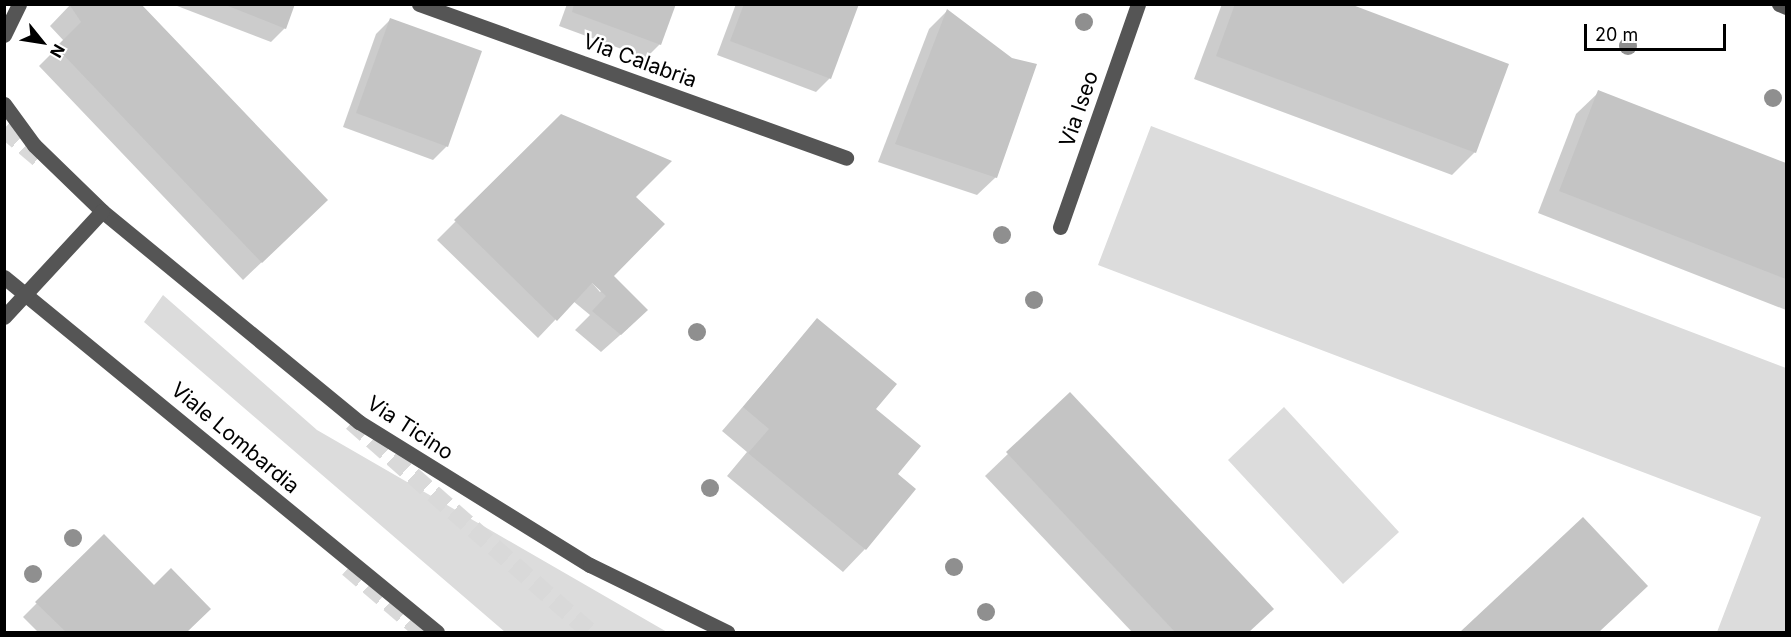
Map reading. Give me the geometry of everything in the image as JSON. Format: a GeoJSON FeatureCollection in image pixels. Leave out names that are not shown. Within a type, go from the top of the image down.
{"type":"FeatureCollection","features":[{"type":"Feature","properties":{"kind":"street"},"geometry":{"type":"LineString","coordinates":[[4,35],[19,4]]}},
{"type":"Feature","properties":{"kind":"street","name":"Via Calabria"},"geometry":{"type":"LineString","coordinates":[[419,4],[846,158]]}},
{"type":"Feature","properties":{"kind":"street","name":"Via Iseo"},"geometry":{"type":"LineString","coordinates":[[1060,227],[1138,4]]}},
{"type":"Feature","properties":{"kind":"street"},"geometry":{"type":"LineString","coordinates":[[1779,4],[1786,8]]}},
{"type":"Feature","properties":{"kind":"street","name":"Via Ticino"},"geometry":{"type":"LineString","coordinates":[[4,104],[34,145],[102,211],[359,422],[590,565],[728,633]]}},
{"type":"Feature","properties":{"kind":"street"},"geometry":{"type":"LineString","coordinates":[[4,317],[23,293],[102,211]]}},
{"type":"Feature","properties":{"kind":"street","name":"Viale Lombardia"},"geometry":{"type":"LineString","coordinates":[[4,277],[437,633]]}},
{"type":"Feature","properties":{"kind":"shaded area"},"geometry":{"type":"Polygon","coordinates":[[[1151,126],[1786,368],[1786,632],[1717,632],[1761,517],[1098,265],[1151,126]]]}},
{"type":"Feature","properties":{"kind":"shaded area"},"geometry":{"type":"Polygon","coordinates":[[[163,295],[317,430],[667,632],[505,632],[144,322],[163,295]]]}},
{"type":"Feature","properties":{"kind":"shaded area"},"geometry":{"type":"Polygon","coordinates":[[[1284,407],[1399,532],[1343,584],[1228,460],[1284,407]]]}},
{"type":"Feature","properties":{"kind":"building"},"geometry":{"type":"Polygon","coordinates":[[[69,4],[141,4],[328,200],[262,263],[56,47],[81,22],[69,4]]]}},
{"type":"Feature","properties":{"kind":"building"},"geometry":{"type":"Polygon","coordinates":[[[223,4],[295,4],[286,29],[223,4]]]}},
{"type":"Feature","properties":{"kind":"building"},"geometry":{"type":"Polygon","coordinates":[[[574,4],[676,4],[661,45],[572,12],[574,4]]]}},
{"type":"Feature","properties":{"kind":"building"},"geometry":{"type":"Polygon","coordinates":[[[744,4],[859,4],[831,79],[730,41],[744,4]]]}},
{"type":"Feature","properties":{"kind":"building"},"geometry":{"type":"Polygon","coordinates":[[[1235,4],[1350,4],[1509,64],[1476,153],[1216,56],[1235,4]]]}},
{"type":"Feature","properties":{"kind":"building"},"geometry":{"type":"Polygon","coordinates":[[[947,9],[1012,58],[1037,64],[997,178],[895,144],[947,9]]]}},
{"type":"Feature","properties":{"kind":"building"},"geometry":{"type":"Polygon","coordinates":[[[390,18],[482,51],[448,147],[356,113],[390,18]]]}},
{"type":"Feature","properties":{"kind":"building"},"geometry":{"type":"Polygon","coordinates":[[[1598,90],[1786,163],[1786,279],[1559,191],[1598,90]]]}},
{"type":"Feature","properties":{"kind":"building"},"geometry":{"type":"Polygon","coordinates":[[[561,114],[672,161],[636,197],[665,224],[614,276],[648,310],[621,335],[592,311],[606,296],[592,283],[557,321],[454,220],[561,114]]]}},
{"type":"Feature","properties":{"kind":"building"},"geometry":{"type":"Polygon","coordinates":[[[817,318],[897,384],[876,409],[921,446],[898,474],[916,489],[866,550],[748,453],[769,429],[743,407],[817,318]]]}},
{"type":"Feature","properties":{"kind":"building"},"geometry":{"type":"Polygon","coordinates":[[[1070,392],[1274,609],[1249,632],[1175,632],[1006,452],[1070,392]]]}},
{"type":"Feature","properties":{"kind":"building"},"geometry":{"type":"Polygon","coordinates":[[[1583,517],[1648,586],[1599,632],[1460,632],[1583,517]]]}},
{"type":"Feature","properties":{"kind":"building"},"geometry":{"type":"Polygon","coordinates":[[[104,534],[154,585],[171,568],[211,609],[187,632],[66,632],[35,602],[104,534]]]}},
{"type":"Feature","properties":{"kind":"tunnel"},"geometry":{"type":"LineString","coordinates":[[4,129],[44,163]]}},
{"type":"Feature","properties":{"kind":"tunnel"},"geometry":{"type":"LineString","coordinates":[[352,422],[590,632]]}},
{"type":"Feature","properties":{"kind":"tunnel"},"geometry":{"type":"LineString","coordinates":[[348,568],[423,632]]}}]}
